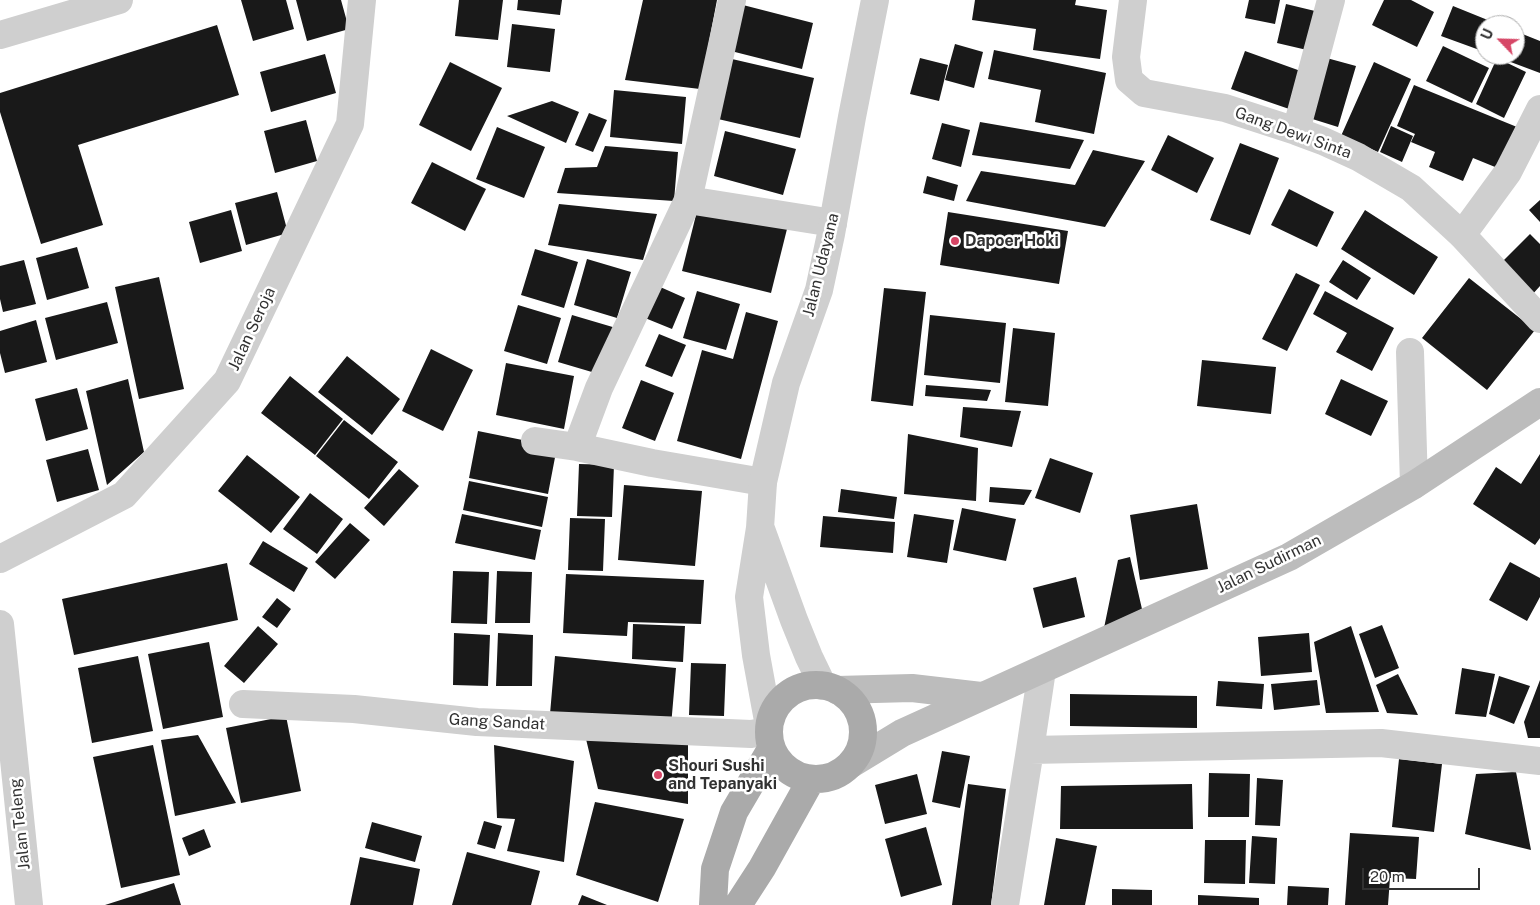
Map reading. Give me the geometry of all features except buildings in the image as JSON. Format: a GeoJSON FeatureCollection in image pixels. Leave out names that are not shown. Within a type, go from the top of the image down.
{"type":"FeatureCollection","features":[{"type":"Feature","properties":{"kind":"main road","name":"Jalan Sudirman"},"geometry":{"type":"LineString","coordinates":[[852,764],[902,733],[1289,557],[1414,485],[1540,402]]}},
{"type":"Feature","properties":{"kind":"main road"},"geometry":{"type":"LineString","coordinates":[[713,905],[715,869],[734,812],[774,712],[782,699],[794,690],[808,686],[830,688],[912,688],[983,697]]}},
{"type":"Feature","properties":{"kind":"main road"},"geometry":{"type":"LineString","coordinates":[[766,736],[780,764],[794,775],[811,780],[825,779],[840,773],[852,764],[863,738],[862,723],[857,709],[848,698],[830,688]]}},
{"type":"Feature","properties":{"kind":"main road"},"geometry":{"type":"LineString","coordinates":[[738,905],[762,868],[811,780]]}},
{"type":"Feature","properties":{"kind":"street"},"geometry":{"type":"LineString","coordinates":[[0,35],[119,0]]}},
{"type":"Feature","properties":{"kind":"street","name":"Jalan Seroja"},"geometry":{"type":"LineString","coordinates":[[0,559],[124,495],[227,381],[350,124],[362,0]]}},
{"type":"Feature","properties":{"kind":"street"},"geometry":{"type":"LineString","coordinates":[[577,446],[599,388],[688,200],[732,0]]}},
{"type":"Feature","properties":{"kind":"street","name":"Jalan Udayana"},"geometry":{"type":"LineString","coordinates":[[766,736],[749,597],[760,528],[763,482],[786,383],[818,290],[833,223],[875,0]]}},
{"type":"Feature","properties":{"kind":"street","name":"Gang Dewi Sinta"},"geometry":{"type":"LineString","coordinates":[[1133,0],[1126,57],[1129,80],[1144,93],[1225,108],[1296,131],[1358,157],[1411,188],[1462,235],[1540,319]]}},
{"type":"Feature","properties":{"kind":"street"},"geometry":{"type":"LineString","coordinates":[[1296,131],[1330,0]]}},
{"type":"Feature","properties":{"kind":"street"},"geometry":{"type":"LineString","coordinates":[[1462,235],[1508,172],[1540,109]]}},
{"type":"Feature","properties":{"kind":"street"},"geometry":{"type":"LineString","coordinates":[[688,200],[833,223]]}},
{"type":"Feature","properties":{"kind":"street"},"geometry":{"type":"LineString","coordinates":[[1410,352],[1414,485]]}},
{"type":"Feature","properties":{"kind":"street"},"geometry":{"type":"LineString","coordinates":[[535,441],[577,446],[652,463],[763,482]]}},
{"type":"Feature","properties":{"kind":"street","name":"Jalan Udayana"},"geometry":{"type":"LineString","coordinates":[[760,528],[809,658],[830,688]]}},
{"type":"Feature","properties":{"kind":"street","name":"Jalan Teleng"},"geometry":{"type":"LineString","coordinates":[[0,624],[29,905]]}},
{"type":"Feature","properties":{"kind":"street"},"geometry":{"type":"LineString","coordinates":[[1005,905],[1042,670]]}},
{"type":"Feature","properties":{"kind":"street","name":"Gang Sandat"},"geometry":{"type":"LineString","coordinates":[[243,704],[354,709],[477,722],[766,736]]}},
{"type":"Feature","properties":{"kind":"street"},"geometry":{"type":"LineString","coordinates":[[1030,750],[1381,743],[1540,761]]}},
{"type":"Feature","properties":{"kind":"place","name":"Dapoer Hoki"},"geometry":{"type":"Point","coordinates":[955,241]}},
{"type":"Feature","properties":{"kind":"place","name":"Shouri Sushi and Tepanyaki"},"geometry":{"type":"Point","coordinates":[658,775]}}]}
